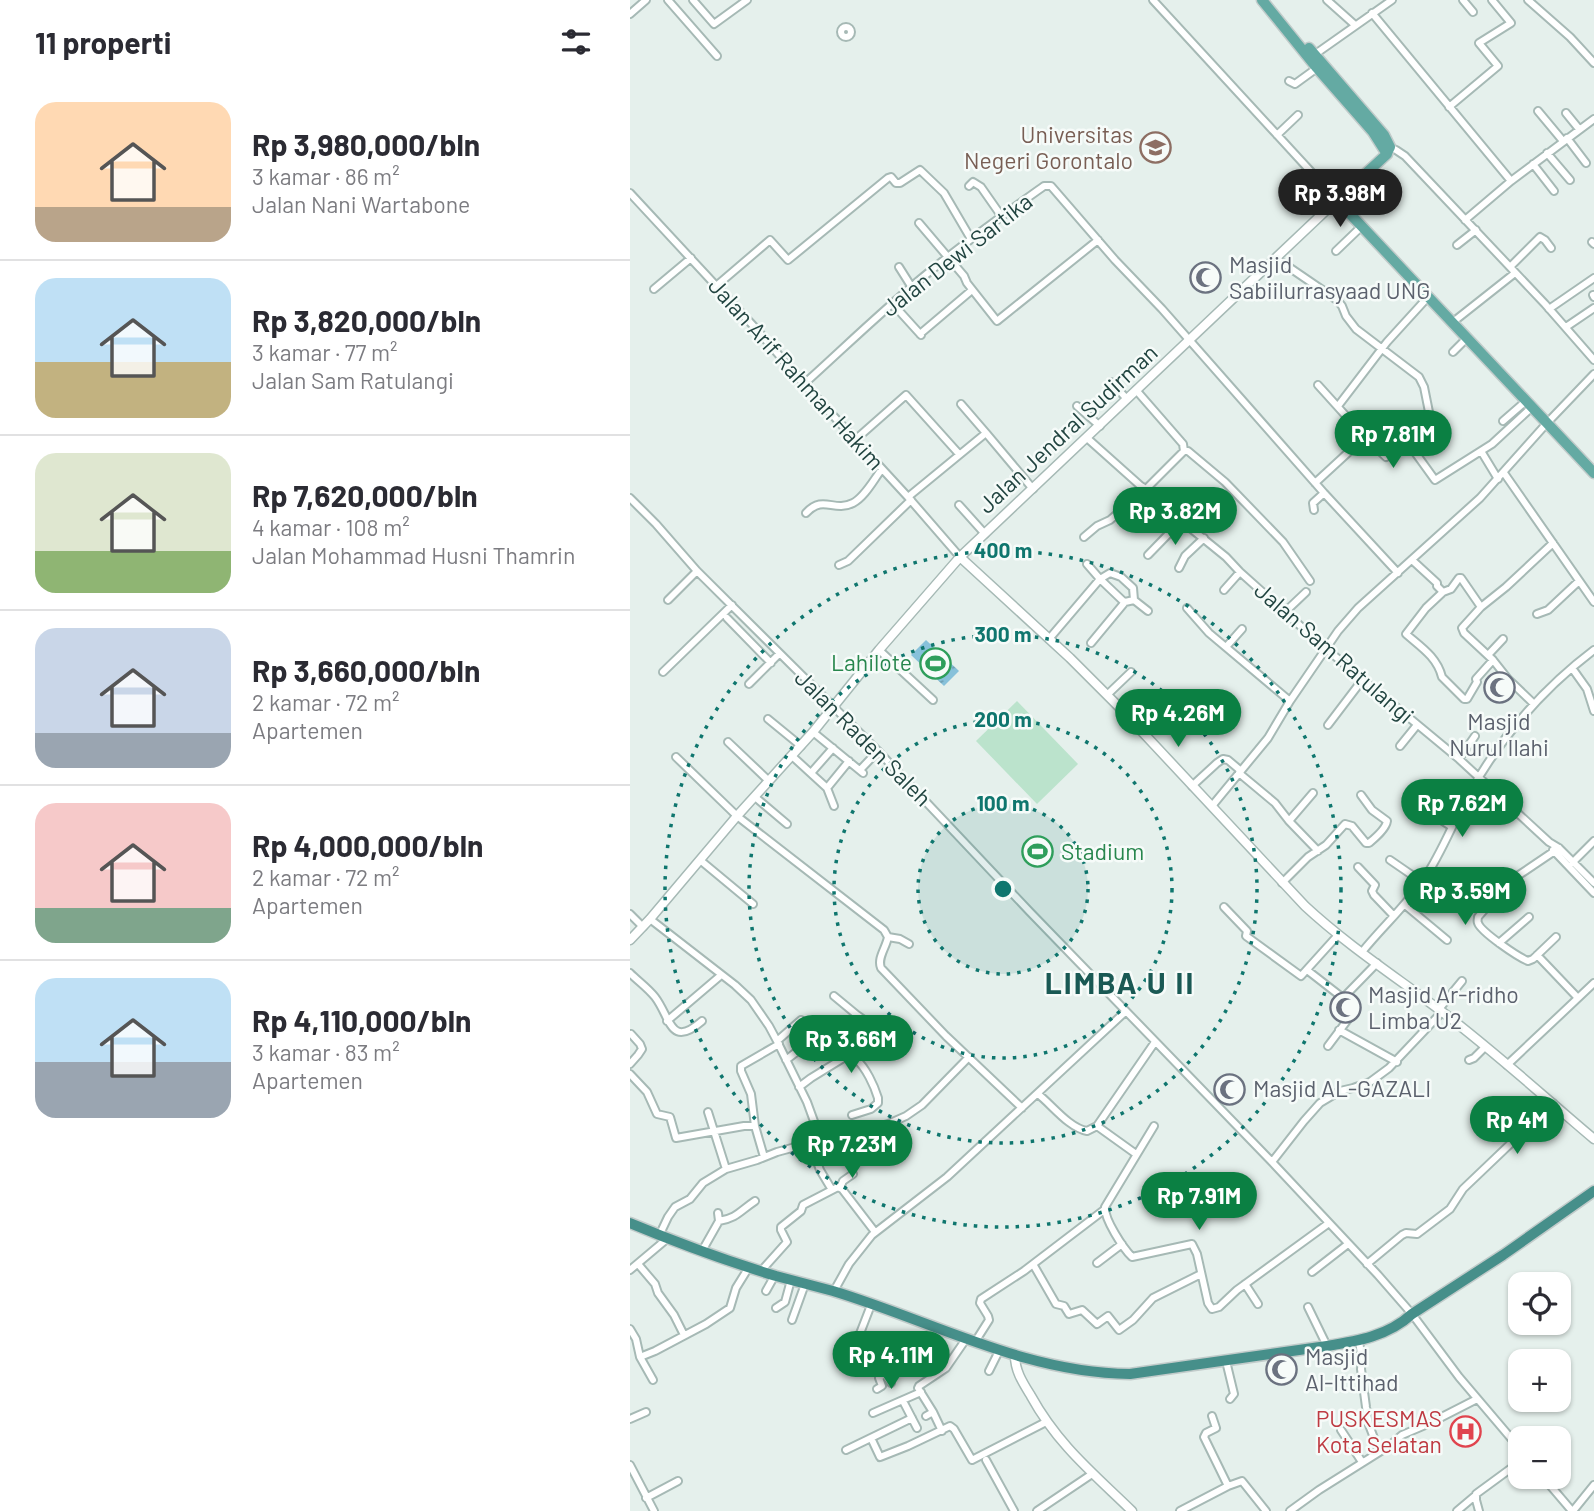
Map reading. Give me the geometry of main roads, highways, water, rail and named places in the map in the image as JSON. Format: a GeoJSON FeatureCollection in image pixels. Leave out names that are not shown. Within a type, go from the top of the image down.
{"type":"FeatureCollection","features":[{"type":"Feature","properties":{"kind":"highway"},"geometry":{"type":"LineString","coordinates":[[1523,1244],[1594,1191]]}},
{"type":"Feature","properties":{"kind":"highway"},"geometry":{"type":"LineString","coordinates":[[630,1223],[702,1251],[834,1292],[1015,1356],[1076,1370],[1130,1374],[1359,1341],[1381,1333],[1410,1318],[1594,1196]]}},
{"type":"Feature","properties":{"kind":"main road"},"geometry":{"type":"LineString","coordinates":[[1262,0],[1378,127],[1388,141],[1387,149]]}},
{"type":"Feature","properties":{"kind":"main road"},"geometry":{"type":"LineString","coordinates":[[1270,0],[1310,53],[1317,68],[1387,149]]}},
{"type":"Feature","properties":{"kind":"main road","name":"Jalan Jendral Sudirman"},"geometry":{"type":"LineString","coordinates":[[1387,149],[1337,200],[1594,473]]}},
{"type":"Feature","properties":{"kind":"water","name":"Lahilote"},"geometry":{"type":"Polygon","coordinates":[[[926,640],[959,671],[944,686],[911,655],[926,640]]]}},
{"type":"Feature","properties":{"kind":"place","name":"Universitas Negeri Gorontalo"},"geometry":{"type":"Point","coordinates":[1156,148]}},
{"type":"Feature","properties":{"kind":"place","name":"Masjid Sabiilurrasyaad UNG"},"geometry":{"type":"Point","coordinates":[1206,278]}},
{"type":"Feature","properties":{"kind":"place","name":"Lahilote"},"geometry":{"type":"Point","coordinates":[935,663]}},
{"type":"Feature","properties":{"kind":"place","name":"Masjid Nurul Ilahi"},"geometry":{"type":"Point","coordinates":[1499,688]}},
{"type":"Feature","properties":{"kind":"place","name":"Stadium"},"geometry":{"type":"Point","coordinates":[1038,852]}},
{"type":"Feature","properties":{"kind":"place","name":"Masjid Ar-ridho Limba U2"},"geometry":{"type":"Point","coordinates":[1345,1008]}},
{"type":"Feature","properties":{"kind":"place","name":"Masjid AL-GAZALI"},"geometry":{"type":"Point","coordinates":[1230,1089]}},
{"type":"Feature","properties":{"kind":"place","name":"Masjid Al-Ittihad"},"geometry":{"type":"Point","coordinates":[1282,1370]}},
{"type":"Feature","properties":{"kind":"place","name":"PUSKESMAS Kota Selatan"},"geometry":{"type":"Point","coordinates":[1465,1432]}},
{"type":"Feature","properties":{"kind":"district","name":"LIMBA U II"},"geometry":{"type":"Point","coordinates":[1120,984]}}]}
